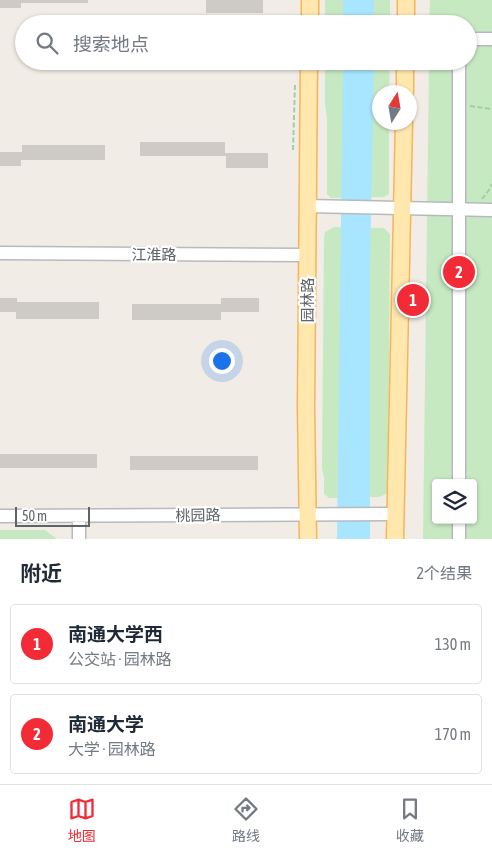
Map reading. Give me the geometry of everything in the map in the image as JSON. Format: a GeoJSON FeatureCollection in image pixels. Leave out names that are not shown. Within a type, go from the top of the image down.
{"type":"FeatureCollection","features":[{"type":"Feature","properties":{"kind":"main road"},"geometry":{"type":"LineString","coordinates":[[310,0],[310,15]]}},
{"type":"Feature","properties":{"kind":"main road"},"geometry":{"type":"LineString","coordinates":[[406,0],[406,15]]}},
{"type":"Feature","properties":{"kind":"main road","name":"园林路"},"geometry":{"type":"LineString","coordinates":[[308,539],[307,255],[309,70]]}},
{"type":"Feature","properties":{"kind":"main road"},"geometry":{"type":"LineString","coordinates":[[405,70],[405,85]]}},
{"type":"Feature","properties":{"kind":"main road"},"geometry":{"type":"LineString","coordinates":[[395,539],[404,130]]}},
{"type":"Feature","properties":{"kind":"street"},"geometry":{"type":"LineString","coordinates":[[477,39],[492,39]]}},
{"type":"Feature","properties":{"kind":"street"},"geometry":{"type":"LineString","coordinates":[[459,70],[459,479]]}},
{"type":"Feature","properties":{"kind":"street"},"geometry":{"type":"LineString","coordinates":[[308,206],[492,210]]}},
{"type":"Feature","properties":{"kind":"street","name":"江淮路"},"geometry":{"type":"LineString","coordinates":[[0,253],[307,255]]}},
{"type":"Feature","properties":{"kind":"street","name":"桃园路"},"geometry":{"type":"LineString","coordinates":[[0,516],[395,514]]}},
{"type":"Feature","properties":{"kind":"street"},"geometry":{"type":"LineString","coordinates":[[78,539],[79,517]]}},
{"type":"Feature","properties":{"kind":"street"},"geometry":{"type":"LineString","coordinates":[[459,524],[459,539]]}},
{"type":"Feature","properties":{"kind":"path"},"geometry":{"type":"LineString","coordinates":[[293,150],[295,81]]}},
{"type":"Feature","properties":{"kind":"path"},"geometry":{"type":"LineString","coordinates":[[459,103],[475,108],[492,109]]}},
{"type":"Feature","properties":{"kind":"path"},"geometry":{"type":"LineString","coordinates":[[472,210],[490,190],[492,184]]}},
{"type":"Feature","properties":{"kind":"green space"},"geometry":{"type":"Polygon","coordinates":[[[325,0],[390,0],[390,15],[325,15],[325,0]]]}},
{"type":"Feature","properties":{"kind":"green space"},"geometry":{"type":"Polygon","coordinates":[[[430,0],[492,0],[492,539],[423,539],[429,70],[477,70],[477,15],[429,15],[430,0]]]}},
{"type":"Feature","properties":{"kind":"green space"},"geometry":{"type":"Polygon","coordinates":[[[325,70],[390,70],[389,85],[372,85],[372,130],[389,130],[389,194],[384,197],[331,198],[327,194],[325,70]]]}},
{"type":"Feature","properties":{"kind":"green space"},"geometry":{"type":"Polygon","coordinates":[[[334,227],[384,228],[390,234],[388,491],[379,497],[329,498],[324,494],[322,469],[324,238],[325,232],[334,227]]]}},
{"type":"Feature","properties":{"kind":"green space"},"geometry":{"type":"Polygon","coordinates":[[[0,530],[45,530],[57,539],[0,539],[0,530]]]}},
{"type":"Feature","properties":{"kind":"water"},"geometry":{"type":"Polygon","coordinates":[[[343,0],[374,0],[374,15],[343,15],[343,0]]]}},
{"type":"Feature","properties":{"kind":"water"},"geometry":{"type":"Polygon","coordinates":[[[343,70],[374,70],[374,85],[372,85],[370,268],[370,539],[337,539],[343,70]]]}},
{"type":"Feature","properties":{"kind":"building"},"geometry":{"type":"Polygon","coordinates":[[[0,0],[88,0],[88,3],[21,3],[21,8],[0,8],[0,0]]]}},
{"type":"Feature","properties":{"kind":"building"},"geometry":{"type":"Polygon","coordinates":[[[206,0],[263,0],[263,13],[206,13],[206,0]]]}},
{"type":"Feature","properties":{"kind":"building"},"geometry":{"type":"Polygon","coordinates":[[[140,142],[225,142],[225,153],[268,153],[268,168],[226,168],[226,156],[140,156],[140,142]]]}},
{"type":"Feature","properties":{"kind":"building"},"geometry":{"type":"Polygon","coordinates":[[[22,145],[105,145],[105,160],[21,160],[21,166],[0,166],[0,152],[22,152],[22,145]]]}},
{"type":"Feature","properties":{"kind":"building"},"geometry":{"type":"Polygon","coordinates":[[[0,298],[17,298],[17,302],[99,302],[99,319],[16,319],[16,312],[0,312],[0,298]]]}},
{"type":"Feature","properties":{"kind":"building"},"geometry":{"type":"Polygon","coordinates":[[[221,298],[259,298],[259,312],[221,312],[221,320],[132,320],[132,304],[221,304],[221,298]]]}},
{"type":"Feature","properties":{"kind":"building"},"geometry":{"type":"Polygon","coordinates":[[[0,454],[97,454],[97,468],[0,468],[0,454]]]}},
{"type":"Feature","properties":{"kind":"building"},"geometry":{"type":"Polygon","coordinates":[[[130,456],[258,456],[258,470],[130,470],[130,456]]]}},
{"type":"Feature","properties":{"kind":"place","name":"南通大学"},"geometry":{"type":"Point","coordinates":[459,272]}},
{"type":"Feature","properties":{"kind":"place","name":"南通大学西"},"geometry":{"type":"Point","coordinates":[413,300]}}]}
